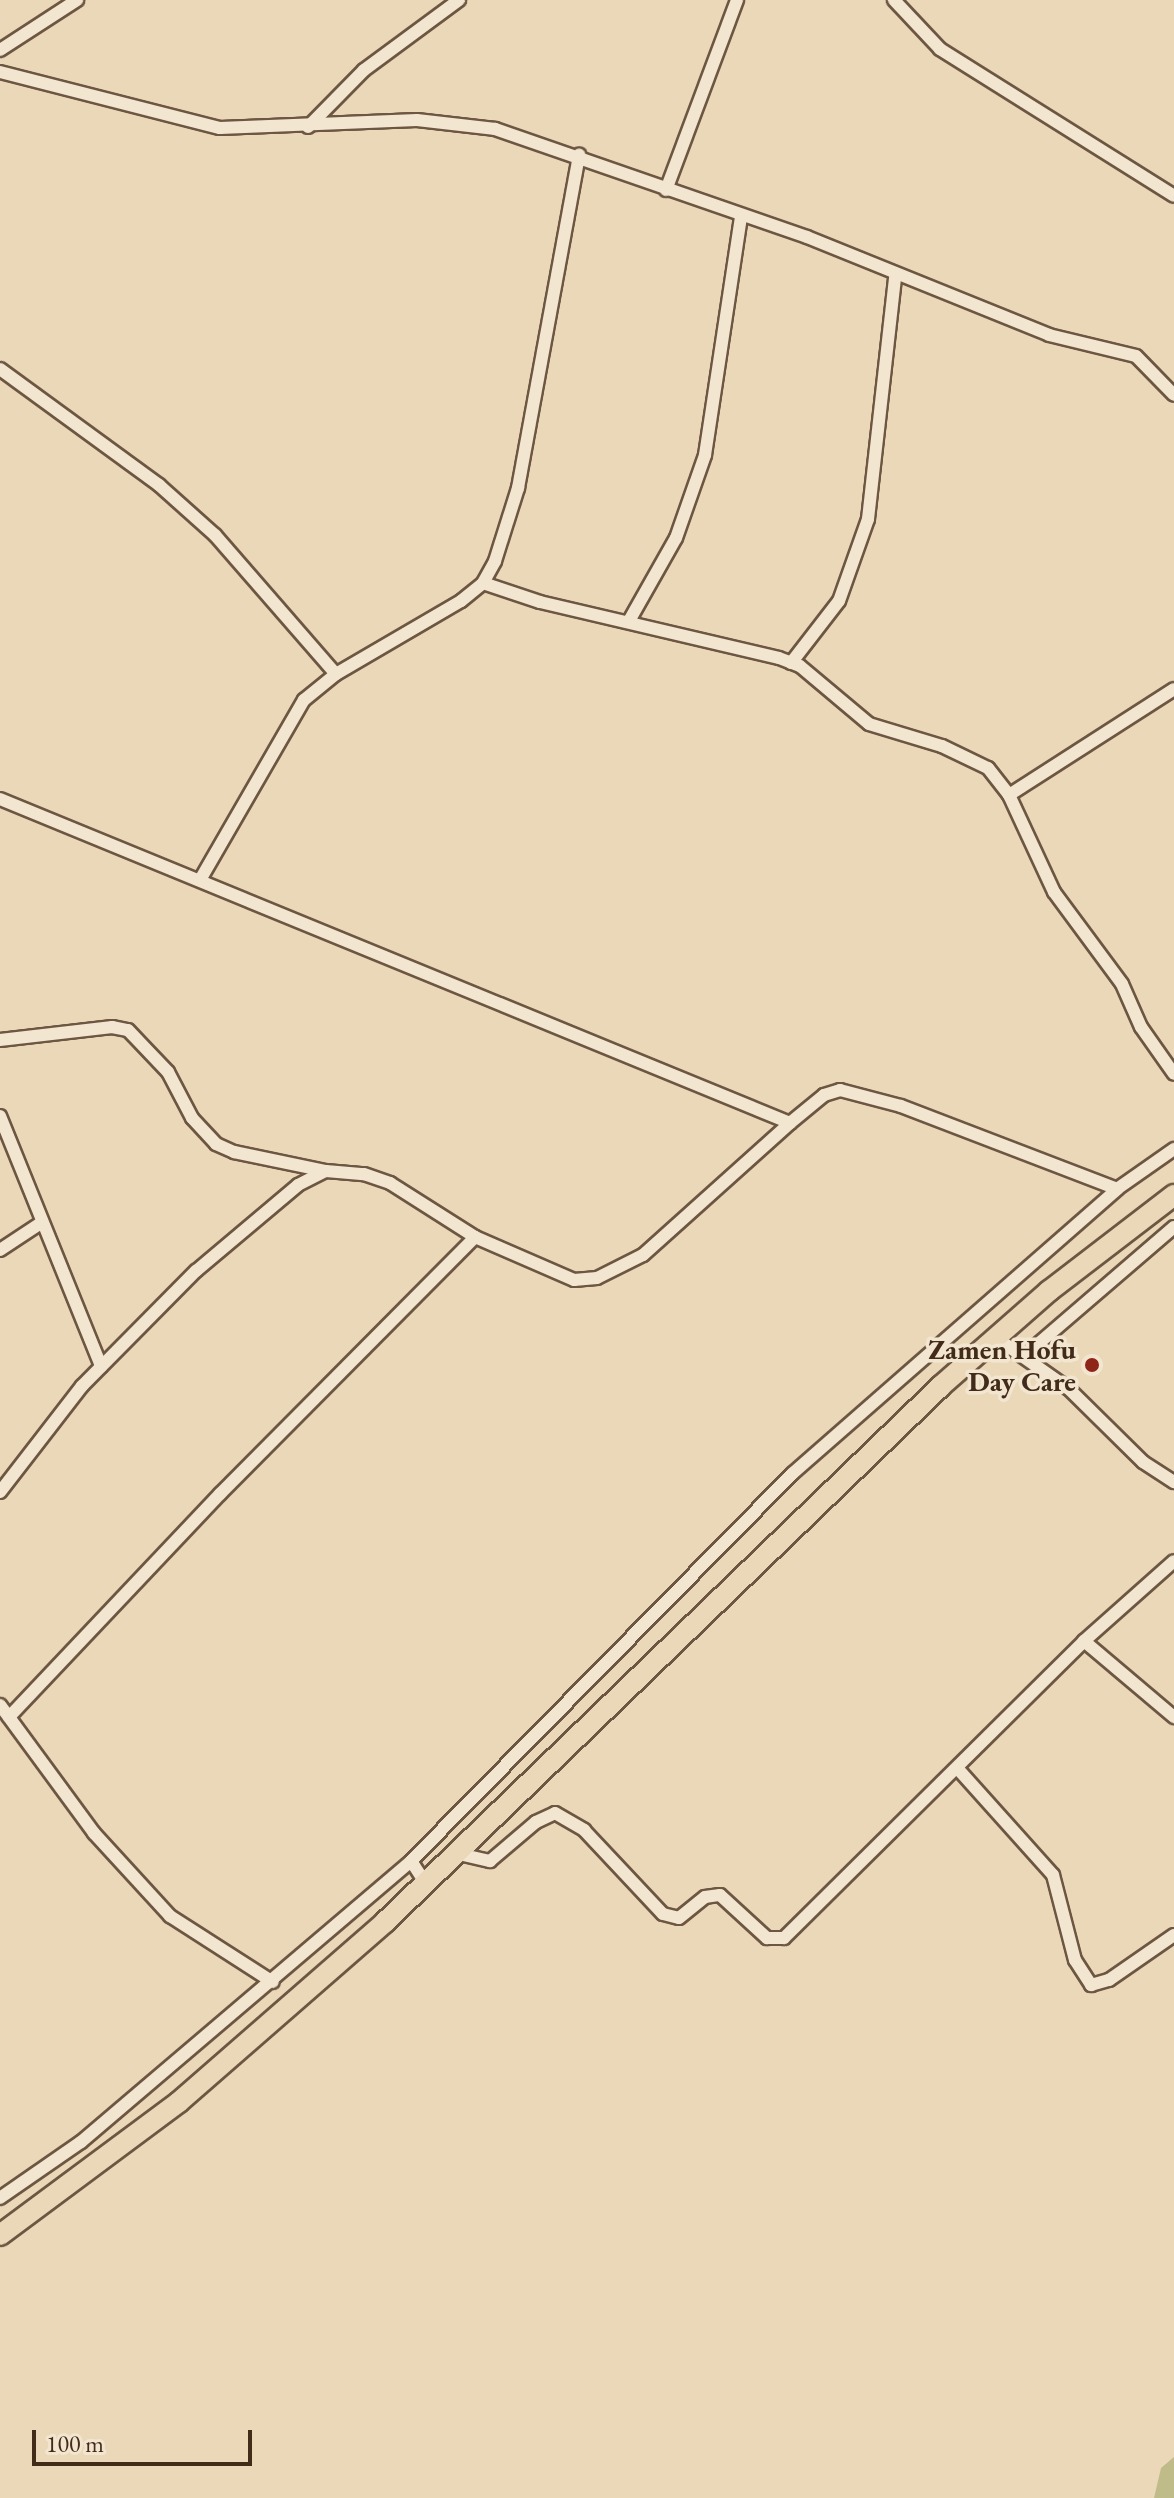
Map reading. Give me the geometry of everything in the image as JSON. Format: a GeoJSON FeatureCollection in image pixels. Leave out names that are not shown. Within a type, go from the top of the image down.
{"type":"FeatureCollection","features":[{"type":"Feature","properties":{"kind":"main road"},"geometry":{"type":"LineString","coordinates":[[0,2235],[179,2102],[426,1884],[728,1588],[995,1337],[1174,1195]]}},
{"type":"Feature","properties":{"kind":"street"},"geometry":{"type":"LineString","coordinates":[[0,50],[77,0]]}},
{"type":"Feature","properties":{"kind":"street"},"geometry":{"type":"LineString","coordinates":[[308,127],[364,70],[459,0]]}},
{"type":"Feature","properties":{"kind":"street"},"geometry":{"type":"LineString","coordinates":[[666,190],[737,0]]}},
{"type":"Feature","properties":{"kind":"street"},"geometry":{"type":"LineString","coordinates":[[894,0],[940,49],[1174,196]]}},
{"type":"Feature","properties":{"kind":"street"},"geometry":{"type":"LineString","coordinates":[[0,72],[220,128],[308,127],[417,120],[461,123],[579,155],[741,218],[807,237],[895,277],[1049,335],[1136,356],[1174,395]]}},
{"type":"Feature","properties":{"kind":"street"},"geometry":{"type":"LineString","coordinates":[[200,880],[288,721],[336,674],[421,626],[483,583],[518,488],[579,155]]}},
{"type":"Feature","properties":{"kind":"street"},"geometry":{"type":"LineString","coordinates":[[629,621],[676,538],[705,455],[741,218]]}},
{"type":"Feature","properties":{"kind":"street"},"geometry":{"type":"LineString","coordinates":[[791,663],[839,601],[868,519],[895,277]]}},
{"type":"Feature","properties":{"kind":"street"},"geometry":{"type":"LineString","coordinates":[[0,369],[138,468],[204,525],[336,674]]}},
{"type":"Feature","properties":{"kind":"street"},"geometry":{"type":"LineString","coordinates":[[483,583],[629,621],[740,645],[791,663],[869,724],[974,759],[1000,779],[1054,892],[1122,984],[1141,1027],[1174,1074]]}},
{"type":"Feature","properties":{"kind":"street"},"geometry":{"type":"LineString","coordinates":[[1009,795],[1174,689]]}},
{"type":"Feature","properties":{"kind":"street"},"geometry":{"type":"LineString","coordinates":[[0,799],[790,1123]]}},
{"type":"Feature","properties":{"kind":"street"},"geometry":{"type":"LineString","coordinates":[[0,1040],[112,1027],[128,1030],[168,1072],[192,1118],[216,1144],[234,1152],[326,1171],[364,1174],[390,1183],[475,1237],[574,1280],[597,1278],[643,1255],[681,1226],[790,1123],[824,1095],[840,1090],[863,1093],[1117,1189]]}},
{"type":"Feature","properties":{"kind":"street"},"geometry":{"type":"LineString","coordinates":[[0,1116],[101,1366]]}},
{"type":"Feature","properties":{"kind":"street"},"geometry":{"type":"LineString","coordinates":[[0,2198],[81,2142],[273,1982],[411,1861],[793,1473],[1117,1189],[1174,1149]]}},
{"type":"Feature","properties":{"kind":"street"},"geometry":{"type":"LineString","coordinates":[[0,1492],[101,1366],[249,1225],[298,1185],[326,1171]]}},
{"type":"Feature","properties":{"kind":"street"},"geometry":{"type":"LineString","coordinates":[[0,1250],[41,1223]]}},
{"type":"Feature","properties":{"kind":"street"},"geometry":{"type":"LineString","coordinates":[[1024,1356],[1174,1227]]}},
{"type":"Feature","properties":{"kind":"street"},"geometry":{"type":"LineString","coordinates":[[9,1717],[475,1237]]}},
{"type":"Feature","properties":{"kind":"street"},"geometry":{"type":"LineString","coordinates":[[995,1337],[1069,1389],[1143,1462],[1174,1482]]}},
{"type":"Feature","properties":{"kind":"street"},"geometry":{"type":"LineString","coordinates":[[459,1854],[490,1861],[536,1822],[555,1813],[584,1830],[663,1914],[679,1918],[705,1897],[720,1895],[747,1923],[776,1941],[791,1933],[1084,1641],[1174,1561]]}},
{"type":"Feature","properties":{"kind":"street"},"geometry":{"type":"LineString","coordinates":[[1084,1641],[1174,1717]]}},
{"type":"Feature","properties":{"kind":"street"},"geometry":{"type":"LineString","coordinates":[[0,1705],[94,1833],[170,1916],[273,1982]]}},
{"type":"Feature","properties":{"kind":"street"},"geometry":{"type":"LineString","coordinates":[[958,1769],[1053,1875],[1064,1899],[1075,1960],[1091,1985],[1109,1980],[1174,1935]]}},
{"type":"Feature","properties":{"kind":"street"},"geometry":{"type":"LineString","coordinates":[[411,1861],[426,1884]]}},
{"type":"Feature","properties":{"kind":"shaded area"},"geometry":{"type":"Polygon","coordinates":[[[1174,2457],[1174,2498],[1154,2498],[1161,2468],[1174,2457]]]}},
{"type":"Feature","properties":{"kind":"place","name":"Zamen Hofu Day Care"},"geometry":{"type":"Point","coordinates":[1092,1365]}}]}
